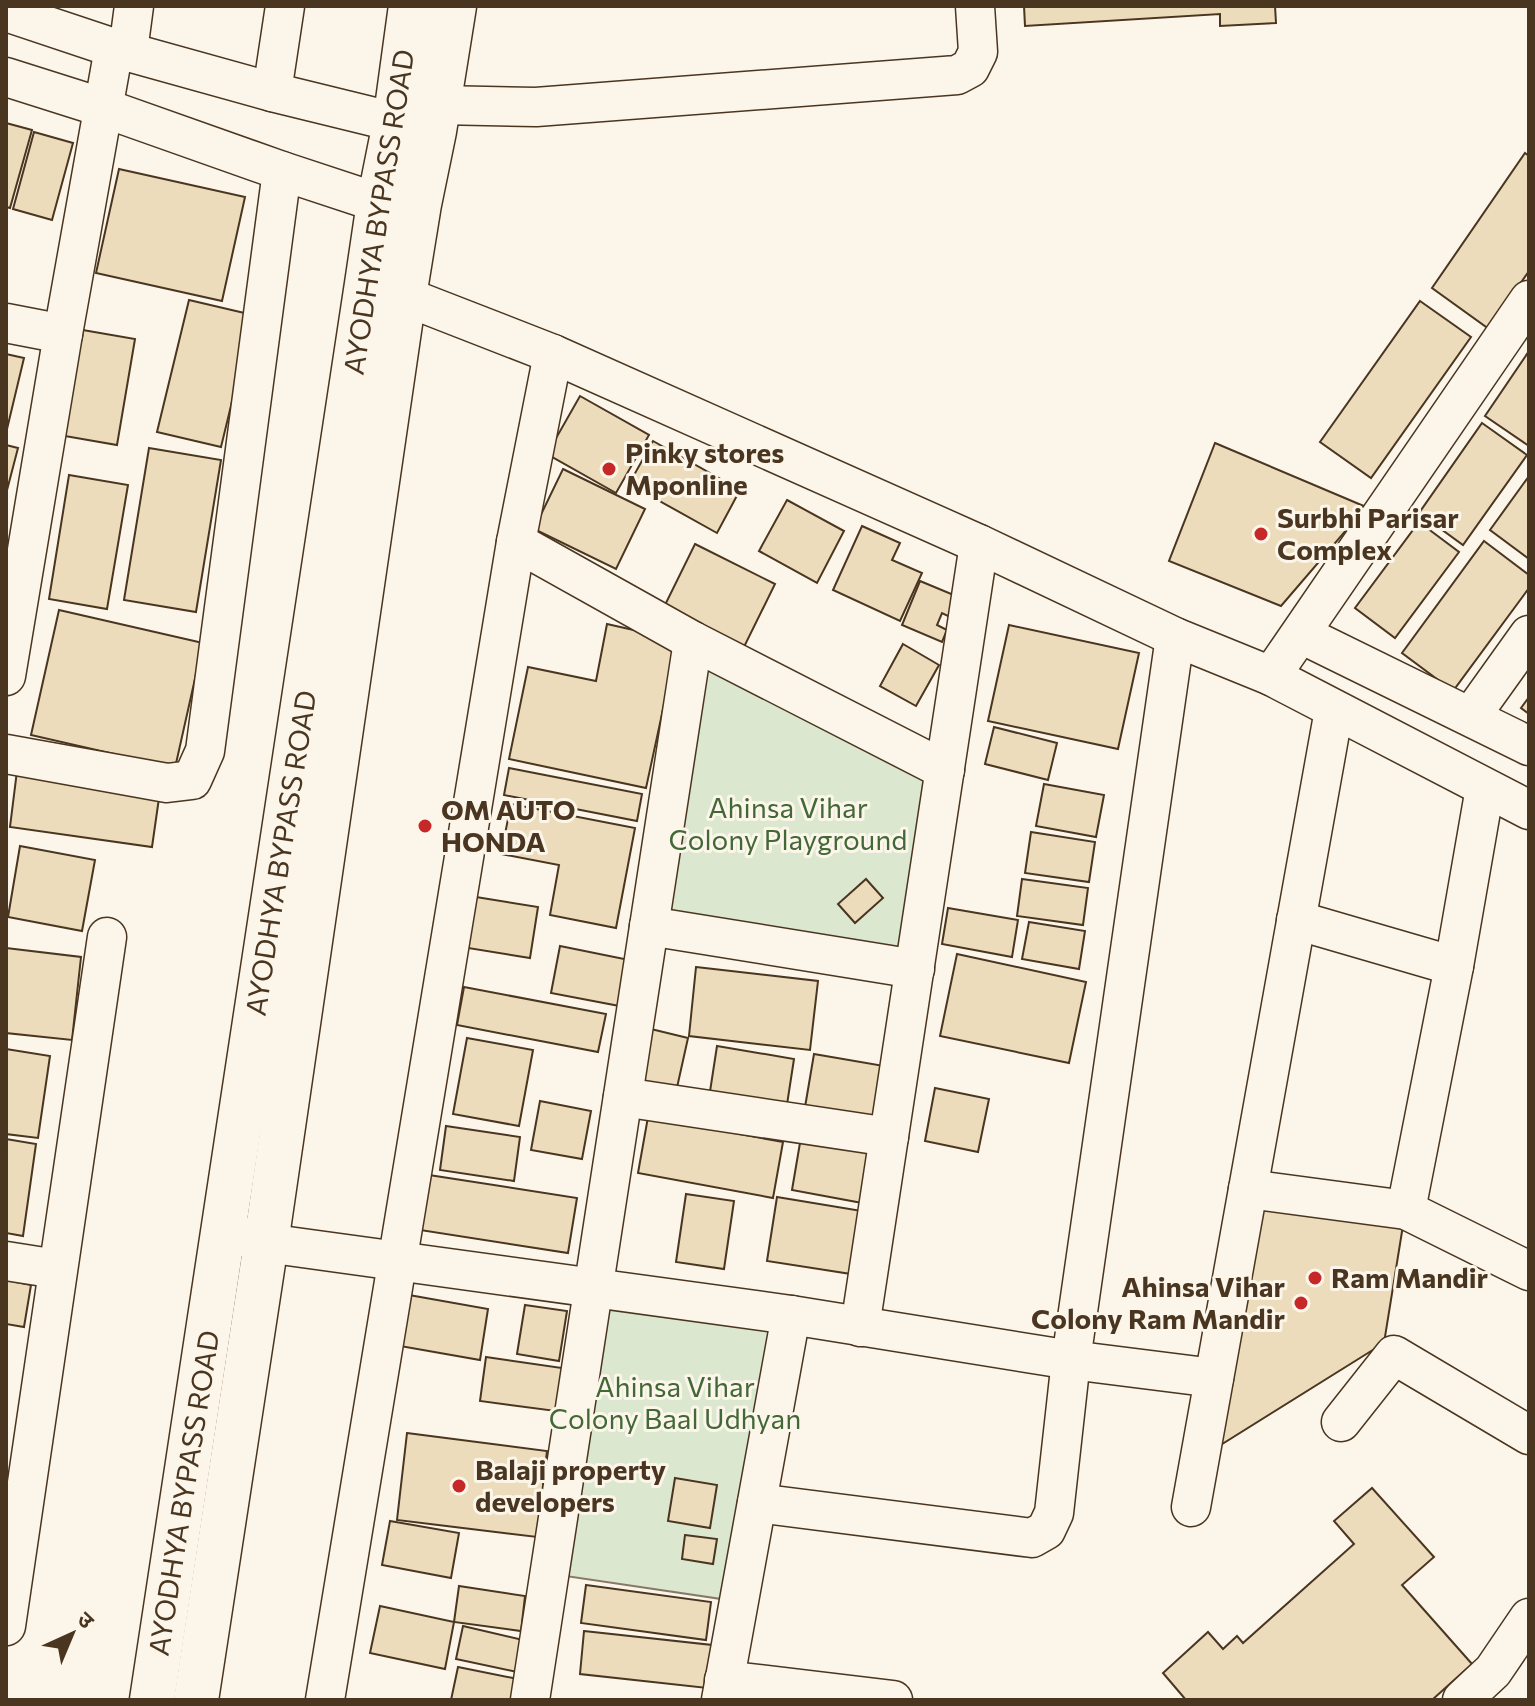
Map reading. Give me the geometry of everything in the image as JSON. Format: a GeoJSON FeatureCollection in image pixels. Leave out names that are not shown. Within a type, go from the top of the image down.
{"type":"FeatureCollection","features":[{"type":"Feature","properties":{"kind":"main road","name":"AYODHYA BYPASS ROAD"},"geometry":{"type":"LineString","coordinates":[[411,6],[422,120]]}},
{"type":"Feature","properties":{"kind":"main road","name":"AYODHYA BYPASS ROAD"},"geometry":{"type":"LineString","coordinates":[[152,1700],[224,1231],[399,203],[454,6]]}},
{"type":"Feature","properties":{"kind":"main road","name":"AYODHYA BYPASS ROAD"},"geometry":{"type":"LineString","coordinates":[[196,1700],[266,1243],[386,290]]}},
{"type":"Feature","properties":{"kind":"street"},"geometry":{"type":"LineString","coordinates":[[6,676],[104,108],[134,6]]}},
{"type":"Feature","properties":{"kind":"street"},"geometry":{"type":"LineString","coordinates":[[272,92],[285,6]]}},
{"type":"Feature","properties":{"kind":"street"},"geometry":{"type":"LineString","coordinates":[[6,12],[41,16],[121,49],[272,92],[422,120],[536,107],[957,75],[970,68],[978,52],[975,6]]}},
{"type":"Feature","properties":{"kind":"street"},"geometry":{"type":"LineString","coordinates":[[6,77],[282,171],[399,203]]}},
{"type":"Feature","properties":{"kind":"street"},"geometry":{"type":"LineString","coordinates":[[6,754],[167,783],[192,780],[205,751],[282,171]]}},
{"type":"Feature","properties":{"kind":"street"},"geometry":{"type":"LineString","coordinates":[[386,290],[553,354],[979,544],[1175,637],[1271,676],[1529,810]]}},
{"type":"Feature","properties":{"kind":"street"},"geometry":{"type":"LineString","coordinates":[[1271,676],[1529,300]]}},
{"type":"Feature","properties":{"kind":"street"},"geometry":{"type":"LineString","coordinates":[[6,323],[63,334]]}},
{"type":"Feature","properties":{"kind":"street"},"geometry":{"type":"LineString","coordinates":[[325,1700],[516,542],[553,354]]}},
{"type":"Feature","properties":{"kind":"street"},"geometry":{"type":"LineString","coordinates":[[516,542],[693,641],[945,770]]}},
{"type":"Feature","properties":{"kind":"street"},"geometry":{"type":"LineString","coordinates":[[860,1327],[979,544]]}},
{"type":"Feature","properties":{"kind":"street"},"geometry":{"type":"LineString","coordinates":[[1301,634],[1529,746]]}},
{"type":"Feature","properties":{"kind":"street"},"geometry":{"type":"LineString","coordinates":[[1471,716],[1529,635]]}},
{"type":"Feature","properties":{"kind":"street"},"geometry":{"type":"LineString","coordinates":[[757,1503],[1032,1538],[1046,1530],[1054,1513],[1071,1360],[1175,637]]}},
{"type":"Feature","properties":{"kind":"street"},"geometry":{"type":"LineString","coordinates":[[530,1700],[693,641]]}},
{"type":"Feature","properties":{"kind":"street"},"geometry":{"type":"LineString","coordinates":[[1191,1507],[1334,710]]}},
{"type":"Feature","properties":{"kind":"street"},"geometry":{"type":"LineString","coordinates":[[1406,1210],[1485,788]]}},
{"type":"Feature","properties":{"kind":"street"},"geometry":{"type":"LineString","coordinates":[[1296,920],[1454,966]]}},
{"type":"Feature","properties":{"kind":"street"},"geometry":{"type":"LineString","coordinates":[[649,926],[915,969]]}},
{"type":"Feature","properties":{"kind":"street"},"geometry":{"type":"LineString","coordinates":[[6,1626],[107,937]]}},
{"type":"Feature","properties":{"kind":"street"},"geometry":{"type":"LineString","coordinates":[[623,1097],[889,1137]]}},
{"type":"Feature","properties":{"kind":"street"},"geometry":{"type":"LineString","coordinates":[[1248,1189],[1406,1210],[1529,1271]]}},
{"type":"Feature","properties":{"kind":"street"},"geometry":{"type":"LineString","coordinates":[[224,1231],[266,1243],[791,1315],[1071,1360],[1214,1378]]}},
{"type":"Feature","properties":{"kind":"street"},"geometry":{"type":"LineString","coordinates":[[6,1261],[57,1269]]}},
{"type":"Feature","properties":{"kind":"street"},"geometry":{"type":"LineString","coordinates":[[791,1315],[723,1690],[893,1700]]}},
{"type":"Feature","properties":{"kind":"street"},"geometry":{"type":"LineString","coordinates":[[1341,1422],[1394,1355],[1529,1435]]}},
{"type":"Feature","properties":{"kind":"street"},"geometry":{"type":"LineString","coordinates":[[1462,1700],[1493,1671],[1529,1618]]}},
{"type":"Feature","properties":{"kind":"green space","name":"Ahinsa Vihar Colony Playground"},"geometry":{"type":"Polygon","coordinates":[[[695,645],[945,768],[911,965],[654,922],[695,645]]]}},
{"type":"Feature","properties":{"kind":"green space","name":"Ahinsa Vihar Colony Baal Udhyan"},"geometry":{"type":"Polygon","coordinates":[[[597,1294],[786,1318],[735,1601],[552,1574],[597,1294]]]}},
{"type":"Feature","properties":{"kind":"building"},"geometry":{"type":"Polygon","coordinates":[[[1024,6],[1275,6],[1276,23],[1220,26],[1220,14],[1025,26],[1024,6]]]}},
{"type":"Feature","properties":{"kind":"building"},"geometry":{"type":"Polygon","coordinates":[[[6,123],[32,130],[10,208],[6,207],[6,123]]]}},
{"type":"Feature","properties":{"kind":"building"},"geometry":{"type":"Polygon","coordinates":[[[34,132],[73,143],[52,220],[13,209],[34,132]]]}},
{"type":"Feature","properties":{"kind":"building"},"geometry":{"type":"Polygon","coordinates":[[[1525,153],[1529,156],[1529,271],[1489,329],[1432,288],[1525,153]]]}},
{"type":"Feature","properties":{"kind":"building"},"geometry":{"type":"Polygon","coordinates":[[[119,169],[245,197],[222,301],[96,273],[119,169]]]}},
{"type":"Feature","properties":{"kind":"building"},"geometry":{"type":"Polygon","coordinates":[[[189,300],[253,315],[221,447],[157,432],[189,300]]]}},
{"type":"Feature","properties":{"kind":"building"},"geometry":{"type":"Polygon","coordinates":[[[1420,301],[1471,337],[1371,478],[1320,442],[1420,301]]]}},
{"type":"Feature","properties":{"kind":"building"},"geometry":{"type":"Polygon","coordinates":[[[77,329],[135,339],[117,445],[59,435],[77,329]]]}},
{"type":"Feature","properties":{"kind":"building"},"geometry":{"type":"Polygon","coordinates":[[[1529,351],[1529,446],[1485,416],[1529,351]]]}},
{"type":"Feature","properties":{"kind":"building"},"geometry":{"type":"Polygon","coordinates":[[[6,354],[24,358],[7,429],[6,429],[6,354]]]}},
{"type":"Feature","properties":{"kind":"building"},"geometry":{"type":"Polygon","coordinates":[[[580,396],[649,435],[616,493],[547,454],[580,396]]]}},
{"type":"Feature","properties":{"kind":"building"},"geometry":{"type":"Polygon","coordinates":[[[1482,423],[1527,455],[1463,545],[1419,513],[1482,423]]]}},
{"type":"Feature","properties":{"kind":"building"},"geometry":{"type":"Polygon","coordinates":[[[653,441],[740,490],[717,533],[629,484],[653,441]]]}},
{"type":"Feature","properties":{"kind":"building","name":"Surbhi Parisar Complex"},"geometry":{"type":"Polygon","coordinates":[[[1215,443],[1366,507],[1281,606],[1169,561],[1215,443]]]}},
{"type":"Feature","properties":{"kind":"building"},"geometry":{"type":"Polygon","coordinates":[[[6,445],[18,448],[6,494],[6,445]]]}},
{"type":"Feature","properties":{"kind":"building"},"geometry":{"type":"Polygon","coordinates":[[[149,448],[221,460],[196,612],[124,600],[149,448]]]}},
{"type":"Feature","properties":{"kind":"building"},"geometry":{"type":"Polygon","coordinates":[[[563,469],[645,509],[616,569],[534,529],[563,469]]]}},
{"type":"Feature","properties":{"kind":"building"},"geometry":{"type":"Polygon","coordinates":[[[69,475],[128,485],[107,609],[49,599],[69,475]]]}},
{"type":"Feature","properties":{"kind":"building"},"geometry":{"type":"Polygon","coordinates":[[[1529,476],[1529,559],[1490,530],[1529,476]]]}},
{"type":"Feature","properties":{"kind":"building"},"geometry":{"type":"Polygon","coordinates":[[[787,500],[844,531],[817,583],[759,551],[787,500]]]}},
{"type":"Feature","properties":{"kind":"building"},"geometry":{"type":"Polygon","coordinates":[[[1419,522],[1459,552],[1395,638],[1355,608],[1419,522]]]}},
{"type":"Feature","properties":{"kind":"building"},"geometry":{"type":"Polygon","coordinates":[[[862,526],[900,543],[892,560],[922,573],[900,621],[833,590],[862,526]]]}},
{"type":"Feature","properties":{"kind":"building"},"geometry":{"type":"Polygon","coordinates":[[[1484,541],[1529,575],[1529,588],[1453,691],[1402,653],[1484,541]]]}},
{"type":"Feature","properties":{"kind":"building"},"geometry":{"type":"Polygon","coordinates":[[[695,544],[775,584],[743,649],[663,609],[695,544]]]}},
{"type":"Feature","properties":{"kind":"building"},"geometry":{"type":"Polygon","coordinates":[[[920,581],[961,598],[952,618],[942,613],[937,625],[947,630],[942,642],[902,625],[920,581]]]}},
{"type":"Feature","properties":{"kind":"building"},"geometry":{"type":"Polygon","coordinates":[[[59,610],[203,643],[175,768],[31,735],[59,610]]]}},
{"type":"Feature","properties":{"kind":"building"},"geometry":{"type":"Polygon","coordinates":[[[607,624],[678,640],[646,788],[509,759],[528,667],[596,681],[607,624]]]}},
{"type":"Feature","properties":{"kind":"building"},"geometry":{"type":"Polygon","coordinates":[[[1009,625],[1139,653],[1118,749],[988,721],[1009,625]]]}},
{"type":"Feature","properties":{"kind":"building"},"geometry":{"type":"Polygon","coordinates":[[[903,644],[939,665],[916,706],[880,686],[903,644]]]}},
{"type":"Feature","properties":{"kind":"building"},"geometry":{"type":"Polygon","coordinates":[[[1529,697],[1529,714],[1521,708],[1529,697]]]}},
{"type":"Feature","properties":{"kind":"building"},"geometry":{"type":"Polygon","coordinates":[[[994,727],[1057,743],[1048,780],[985,764],[994,727]]]}},
{"type":"Feature","properties":{"kind":"building"},"geometry":{"type":"Polygon","coordinates":[[[509,768],[642,794],[637,821],[504,795],[509,768]]]}},
{"type":"Feature","properties":{"kind":"building"},"geometry":{"type":"Polygon","coordinates":[[[17,771],[160,791],[152,847],[10,827],[17,771]]]}},
{"type":"Feature","properties":{"kind":"building"},"geometry":{"type":"Polygon","coordinates":[[[1044,784],[1104,795],[1096,837],[1036,826],[1044,784]]]}},
{"type":"Feature","properties":{"kind":"building"},"geometry":{"type":"Polygon","coordinates":[[[511,804],[635,828],[616,928],[550,915],[559,865],[501,854],[511,804]]]}},
{"type":"Feature","properties":{"kind":"building"},"geometry":{"type":"Polygon","coordinates":[[[1031,832],[1095,842],[1089,882],[1025,873],[1031,832]]]}},
{"type":"Feature","properties":{"kind":"building"},"geometry":{"type":"Polygon","coordinates":[[[20,846],[95,860],[82,931],[8,917],[20,846]]]}},
{"type":"Feature","properties":{"kind":"building"},"geometry":{"type":"Polygon","coordinates":[[[866,879],[883,898],[855,923],[838,904],[866,879]]]}},
{"type":"Feature","properties":{"kind":"building"},"geometry":{"type":"Polygon","coordinates":[[[1022,879],[1088,888],[1083,925],[1017,916],[1022,879]]]}},
{"type":"Feature","properties":{"kind":"building"},"geometry":{"type":"Polygon","coordinates":[[[476,897],[538,907],[530,958],[468,948],[476,897]]]}},
{"type":"Feature","properties":{"kind":"building"},"geometry":{"type":"Polygon","coordinates":[[[948,908],[1018,920],[1012,957],[942,944],[948,908]]]}},
{"type":"Feature","properties":{"kind":"building"},"geometry":{"type":"Polygon","coordinates":[[[1029,922],[1085,931],[1079,969],[1022,959],[1029,922]]]}},
{"type":"Feature","properties":{"kind":"building"},"geometry":{"type":"Polygon","coordinates":[[[560,946],[639,962],[630,1008],[551,993],[560,946]]]}},
{"type":"Feature","properties":{"kind":"building"},"geometry":{"type":"Polygon","coordinates":[[[6,948],[81,957],[72,1040],[6,1033],[6,948]]]}},
{"type":"Feature","properties":{"kind":"building"},"geometry":{"type":"Polygon","coordinates":[[[957,954],[1086,982],[1069,1063],[940,1036],[957,954]]]}},
{"type":"Feature","properties":{"kind":"building"},"geometry":{"type":"Polygon","coordinates":[[[696,967],[818,981],[810,1050],[689,1036],[696,967]]]}},
{"type":"Feature","properties":{"kind":"building"},"geometry":{"type":"Polygon","coordinates":[[[464,987],[606,1014],[598,1052],[457,1025],[464,987]]]}},
{"type":"Feature","properties":{"kind":"building"},"geometry":{"type":"Polygon","coordinates":[[[651,1029],[688,1038],[676,1092],[640,1085],[651,1029]]]}},
{"type":"Feature","properties":{"kind":"building"},"geometry":{"type":"Polygon","coordinates":[[[467,1038],[533,1050],[519,1126],[453,1114],[467,1038]]]}},
{"type":"Feature","properties":{"kind":"building"},"geometry":{"type":"Polygon","coordinates":[[[717,1046],[794,1059],[786,1111],[709,1098],[717,1046]]]}},
{"type":"Feature","properties":{"kind":"building"},"geometry":{"type":"Polygon","coordinates":[[[6,1049],[50,1056],[38,1138],[6,1134],[6,1049]]]}},
{"type":"Feature","properties":{"kind":"building"},"geometry":{"type":"Polygon","coordinates":[[[814,1054],[884,1066],[874,1125],[804,1113],[814,1054]]]}},
{"type":"Feature","properties":{"kind":"building"},"geometry":{"type":"Polygon","coordinates":[[[935,1088],[989,1099],[978,1152],[925,1141],[935,1088]]]}},
{"type":"Feature","properties":{"kind":"building"},"geometry":{"type":"Polygon","coordinates":[[[540,1101],[591,1111],[582,1159],[531,1150],[540,1101]]]}},
{"type":"Feature","properties":{"kind":"building"},"geometry":{"type":"Polygon","coordinates":[[[648,1117],[783,1142],[773,1198],[638,1173],[648,1117]]]}},
{"type":"Feature","properties":{"kind":"building"},"geometry":{"type":"Polygon","coordinates":[[[446,1126],[520,1137],[514,1181],[440,1170],[446,1126]]]}},
{"type":"Feature","properties":{"kind":"building"},"geometry":{"type":"Polygon","coordinates":[[[801,1137],[882,1151],[873,1205],[792,1190],[801,1137]]]}},
{"type":"Feature","properties":{"kind":"building"},"geometry":{"type":"Polygon","coordinates":[[[6,1139],[36,1144],[23,1236],[6,1233],[6,1139]]]}},
{"type":"Feature","properties":{"kind":"building"},"geometry":{"type":"Polygon","coordinates":[[[429,1175],[577,1198],[568,1253],[420,1230],[429,1175]]]}},
{"type":"Feature","properties":{"kind":"building","name":"Ram Mandir"},"geometry":{"type":"Polygon","coordinates":[[[1250,1192],[1405,1213],[1384,1343],[1203,1456],[1250,1192]]]}},
{"type":"Feature","properties":{"kind":"building"},"geometry":{"type":"Polygon","coordinates":[[[686,1194],[734,1201],[724,1269],[676,1262],[686,1194]]]}},
{"type":"Feature","properties":{"kind":"building"},"geometry":{"type":"Polygon","coordinates":[[[777,1197],[874,1213],[864,1276],[767,1261],[777,1197]]]}},
{"type":"Feature","properties":{"kind":"building"},"geometry":{"type":"Polygon","coordinates":[[[6,1280],[31,1285],[24,1327],[6,1324],[6,1280]]]}},
{"type":"Feature","properties":{"kind":"building"},"geometry":{"type":"Polygon","coordinates":[[[409,1295],[488,1309],[480,1360],[400,1346],[409,1295]]]}},
{"type":"Feature","properties":{"kind":"building"},"geometry":{"type":"Polygon","coordinates":[[[525,1305],[567,1311],[559,1361],[517,1354],[525,1305]]]}},
{"type":"Feature","properties":{"kind":"building"},"geometry":{"type":"Polygon","coordinates":[[[486,1357],[569,1369],[563,1412],[480,1401],[486,1357]]]}},
{"type":"Feature","properties":{"kind":"building"},"geometry":{"type":"Polygon","coordinates":[[[407,1433],[547,1451],[537,1537],[397,1520],[407,1433]]]}},
{"type":"Feature","properties":{"kind":"building"},"geometry":{"type":"Polygon","coordinates":[[[675,1478],[717,1485],[710,1528],[668,1521],[675,1478]]]}},
{"type":"Feature","properties":{"kind":"building"},"geometry":{"type":"Polygon","coordinates":[[[1372,1488],[1434,1557],[1402,1585],[1472,1664],[1432,1700],[1186,1700],[1163,1673],[1208,1632],[1223,1649],[1237,1636],[1243,1643],[1354,1544],[1334,1521],[1372,1488]]]}},
{"type":"Feature","properties":{"kind":"building"},"geometry":{"type":"Polygon","coordinates":[[[390,1521],[459,1533],[451,1578],[382,1565],[390,1521]]]}},
{"type":"Feature","properties":{"kind":"building"},"geometry":{"type":"Polygon","coordinates":[[[685,1535],[717,1539],[713,1564],[682,1559],[685,1535]]]}},
{"type":"Feature","properties":{"kind":"building"},"geometry":{"type":"Polygon","coordinates":[[[586,1585],[711,1602],[706,1640],[581,1623],[586,1585]]]}},
{"type":"Feature","properties":{"kind":"building"},"geometry":{"type":"Polygon","coordinates":[[[459,1586],[525,1596],[521,1631],[454,1622],[459,1586]]]}},
{"type":"Feature","properties":{"kind":"building"},"geometry":{"type":"Polygon","coordinates":[[[380,1606],[454,1622],[445,1669],[370,1653],[380,1606]]]}},
{"type":"Feature","properties":{"kind":"building"},"geometry":{"type":"Polygon","coordinates":[[[463,1626],[523,1640],[517,1672],[456,1659],[463,1626]]]}},
{"type":"Feature","properties":{"kind":"building"},"geometry":{"type":"Polygon","coordinates":[[[584,1631],[712,1645],[707,1688],[580,1674],[584,1631]]]}},
{"type":"Feature","properties":{"kind":"building"},"geometry":{"type":"Polygon","coordinates":[[[458,1667],[528,1681],[525,1700],[451,1700],[458,1667]]]}},
{"type":"Feature","properties":{"kind":"place","name":"Pinky stores Mponline"},"geometry":{"type":"Point","coordinates":[609,469]}},
{"type":"Feature","properties":{"kind":"place","name":"Surbhi Parisar Complex"},"geometry":{"type":"Point","coordinates":[1261,534]}},
{"type":"Feature","properties":{"kind":"place","name":"OM AUTO HONDA"},"geometry":{"type":"Point","coordinates":[425,826]}},
{"type":"Feature","properties":{"kind":"place","name":"Ram Mandir"},"geometry":{"type":"Point","coordinates":[1315,1278]}},
{"type":"Feature","properties":{"kind":"place","name":"Ahinsa Vihar Colony Ram Mandir"},"geometry":{"type":"Point","coordinates":[1301,1303]}},
{"type":"Feature","properties":{"kind":"place","name":"Balaji property developers"},"geometry":{"type":"Point","coordinates":[459,1486]}}]}
